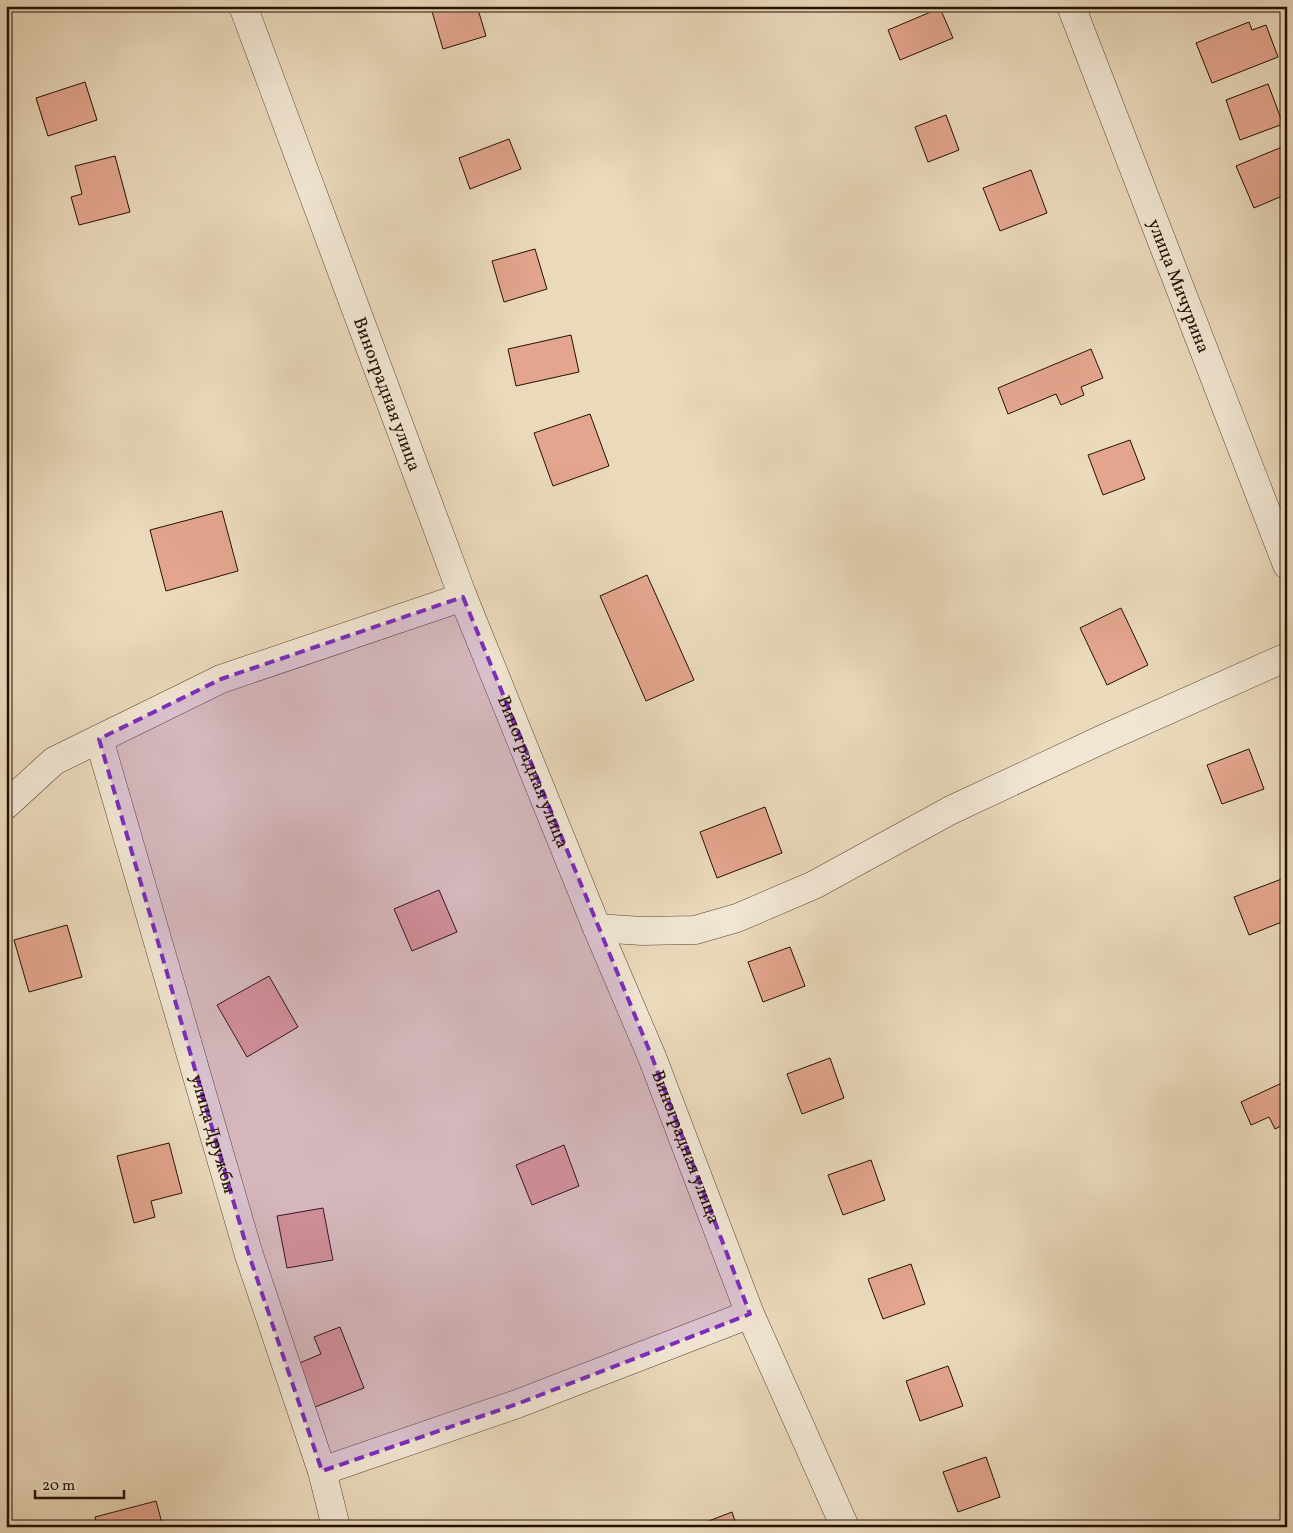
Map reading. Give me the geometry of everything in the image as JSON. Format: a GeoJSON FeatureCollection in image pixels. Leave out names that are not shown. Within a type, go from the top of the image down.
{"type":"FeatureCollection","features":[{"type":"Feature","properties":{"kind":"street","name":"Виноградная улица"},"geometry":{"type":"LineString","coordinates":[[243,6],[463,596],[597,928],[652,1057],[750,1314],[845,1527]]}},
{"type":"Feature","properties":{"kind":"street","name":"улица Мичурина"},"geometry":{"type":"LineString","coordinates":[[1071,6],[1287,565]]}},
{"type":"Feature","properties":{"kind":"street"},"geometry":{"type":"LineString","coordinates":[[6,805],[54,761],[221,679],[463,596]]}},
{"type":"Feature","properties":{"kind":"street"},"geometry":{"type":"LineString","coordinates":[[597,928],[642,932],[695,930],[737,918],[814,885],[951,810],[1103,739],[1287,657]]}},
{"type":"Feature","properties":{"kind":"street","name":"улица Дружбы"},"geometry":{"type":"LineString","coordinates":[[99,739],[249,1255],[322,1472],[336,1527]]}},
{"type":"Feature","properties":{"kind":"street"},"geometry":{"type":"LineString","coordinates":[[322,1472],[517,1404],[750,1314]]}},
{"type":"Feature","properties":{"kind":"highlighted area"},"geometry":{"type":"Polygon","coordinates":[[[463,597],[652,1057],[750,1314],[517,1404],[322,1471],[249,1255],[99,739],[221,679],[463,597]]]}},
{"type":"Feature","properties":{"kind":"building"},"geometry":{"type":"Polygon","coordinates":[[[438,6],[477,6],[486,36],[443,49],[431,8],[438,6]]]}},
{"type":"Feature","properties":{"kind":"building"},"geometry":{"type":"Polygon","coordinates":[[[940,8],[953,38],[900,60],[888,30],[940,8]]]}},
{"type":"Feature","properties":{"kind":"building"},"geometry":{"type":"Polygon","coordinates":[[[1249,22],[1252,30],[1266,25],[1278,57],[1212,83],[1196,43],[1249,22]]]}},
{"type":"Feature","properties":{"kind":"building"},"geometry":{"type":"Polygon","coordinates":[[[85,82],[97,120],[48,136],[36,98],[85,82]]]}},
{"type":"Feature","properties":{"kind":"building"},"geometry":{"type":"Polygon","coordinates":[[[1268,84],[1283,124],[1240,140],[1226,100],[1268,84]]]}},
{"type":"Feature","properties":{"kind":"building"},"geometry":{"type":"Polygon","coordinates":[[[946,115],[959,150],[928,162],[915,127],[946,115]]]}},
{"type":"Feature","properties":{"kind":"building"},"geometry":{"type":"Polygon","coordinates":[[[509,139],[521,169],[470,189],[459,158],[509,139]]]}},
{"type":"Feature","properties":{"kind":"building"},"geometry":{"type":"Polygon","coordinates":[[[1287,145],[1287,194],[1254,208],[1236,166],[1287,145]]]}},
{"type":"Feature","properties":{"kind":"building"},"geometry":{"type":"Polygon","coordinates":[[[115,156],[130,212],[79,225],[71,197],[82,194],[75,166],[115,156]]]}},
{"type":"Feature","properties":{"kind":"building"},"geometry":{"type":"Polygon","coordinates":[[[1031,170],[1047,213],[1000,231],[983,188],[1031,170]]]}},
{"type":"Feature","properties":{"kind":"building"},"geometry":{"type":"Polygon","coordinates":[[[535,249],[547,289],[504,302],[492,261],[535,249]]]}},
{"type":"Feature","properties":{"kind":"building"},"geometry":{"type":"Polygon","coordinates":[[[571,335],[579,372],[516,386],[508,349],[571,335]]]}},
{"type":"Feature","properties":{"kind":"building"},"geometry":{"type":"Polygon","coordinates":[[[1091,349],[1103,378],[1081,387],[1084,395],[1061,405],[1056,394],[1008,414],[998,388],[1091,349]]]}},
{"type":"Feature","properties":{"kind":"building"},"geometry":{"type":"Polygon","coordinates":[[[590,414],[609,466],[553,486],[534,433],[590,414]]]}},
{"type":"Feature","properties":{"kind":"building"},"geometry":{"type":"Polygon","coordinates":[[[1130,440],[1145,479],[1103,495],[1088,455],[1130,440]]]}},
{"type":"Feature","properties":{"kind":"building"},"geometry":{"type":"Polygon","coordinates":[[[222,511],[238,571],[166,591],[150,530],[222,511]]]}},
{"type":"Feature","properties":{"kind":"building"},"geometry":{"type":"Polygon","coordinates":[[[647,575],[694,680],[646,701],[600,596],[647,575]]]}},
{"type":"Feature","properties":{"kind":"building"},"geometry":{"type":"Polygon","coordinates":[[[1121,608],[1148,665],[1107,685],[1080,628],[1121,608]]]}},
{"type":"Feature","properties":{"kind":"building"},"geometry":{"type":"Polygon","coordinates":[[[1249,749],[1264,789],[1222,804],[1207,765],[1249,749]]]}},
{"type":"Feature","properties":{"kind":"building"},"geometry":{"type":"Polygon","coordinates":[[[765,807],[782,853],[717,878],[700,832],[765,807]]]}},
{"type":"Feature","properties":{"kind":"building"},"geometry":{"type":"Polygon","coordinates":[[[1287,877],[1287,920],[1249,935],[1234,897],[1287,877]]]}},
{"type":"Feature","properties":{"kind":"building"},"geometry":{"type":"Polygon","coordinates":[[[439,890],[457,932],[412,951],[394,909],[439,890]]]}},
{"type":"Feature","properties":{"kind":"building"},"geometry":{"type":"Polygon","coordinates":[[[67,925],[82,977],[29,992],[14,940],[67,925]]]}},
{"type":"Feature","properties":{"kind":"building"},"geometry":{"type":"Polygon","coordinates":[[[790,947],[805,986],[763,1002],[748,962],[790,947]]]}},
{"type":"Feature","properties":{"kind":"building"},"geometry":{"type":"Polygon","coordinates":[[[269,976],[298,1027],[247,1057],[217,1005],[269,976]]]}},
{"type":"Feature","properties":{"kind":"building"},"geometry":{"type":"Polygon","coordinates":[[[830,1058],[844,1098],[802,1114],[787,1074],[830,1058]]]}},
{"type":"Feature","properties":{"kind":"building"},"geometry":{"type":"Polygon","coordinates":[[[1284,1082],[1287,1088],[1287,1123],[1275,1129],[1269,1117],[1251,1125],[1241,1102],[1284,1082]]]}},
{"type":"Feature","properties":{"kind":"building"},"geometry":{"type":"Polygon","coordinates":[[[169,1143],[182,1193],[151,1201],[155,1217],[134,1223],[117,1156],[169,1143]]]}},
{"type":"Feature","properties":{"kind":"building"},"geometry":{"type":"Polygon","coordinates":[[[564,1145],[579,1186],[532,1205],[516,1165],[564,1145]]]}},
{"type":"Feature","properties":{"kind":"building"},"geometry":{"type":"Polygon","coordinates":[[[871,1160],[885,1200],[843,1215],[828,1175],[871,1160]]]}},
{"type":"Feature","properties":{"kind":"building"},"geometry":{"type":"Polygon","coordinates":[[[323,1208],[333,1260],[287,1268],[277,1216],[323,1208]]]}},
{"type":"Feature","properties":{"kind":"building"},"geometry":{"type":"Polygon","coordinates":[[[911,1264],[925,1304],[883,1319],[868,1279],[911,1264]]]}},
{"type":"Feature","properties":{"kind":"building"},"geometry":{"type":"Polygon","coordinates":[[[340,1327],[364,1388],[315,1407],[297,1364],[321,1354],[314,1337],[340,1327]]]}},
{"type":"Feature","properties":{"kind":"building"},"geometry":{"type":"Polygon","coordinates":[[[948,1366],[963,1406],[920,1421],[906,1381],[948,1366]]]}},
{"type":"Feature","properties":{"kind":"building"},"geometry":{"type":"Polygon","coordinates":[[[986,1457],[1000,1497],[958,1512],[943,1472],[986,1457]]]}},
{"type":"Feature","properties":{"kind":"building"},"geometry":{"type":"Polygon","coordinates":[[[156,1501],[163,1527],[98,1527],[95,1517],[156,1501]]]}},
{"type":"Feature","properties":{"kind":"building"},"geometry":{"type":"Polygon","coordinates":[[[732,1512],[737,1527],[693,1527],[732,1512]]]}}]}
